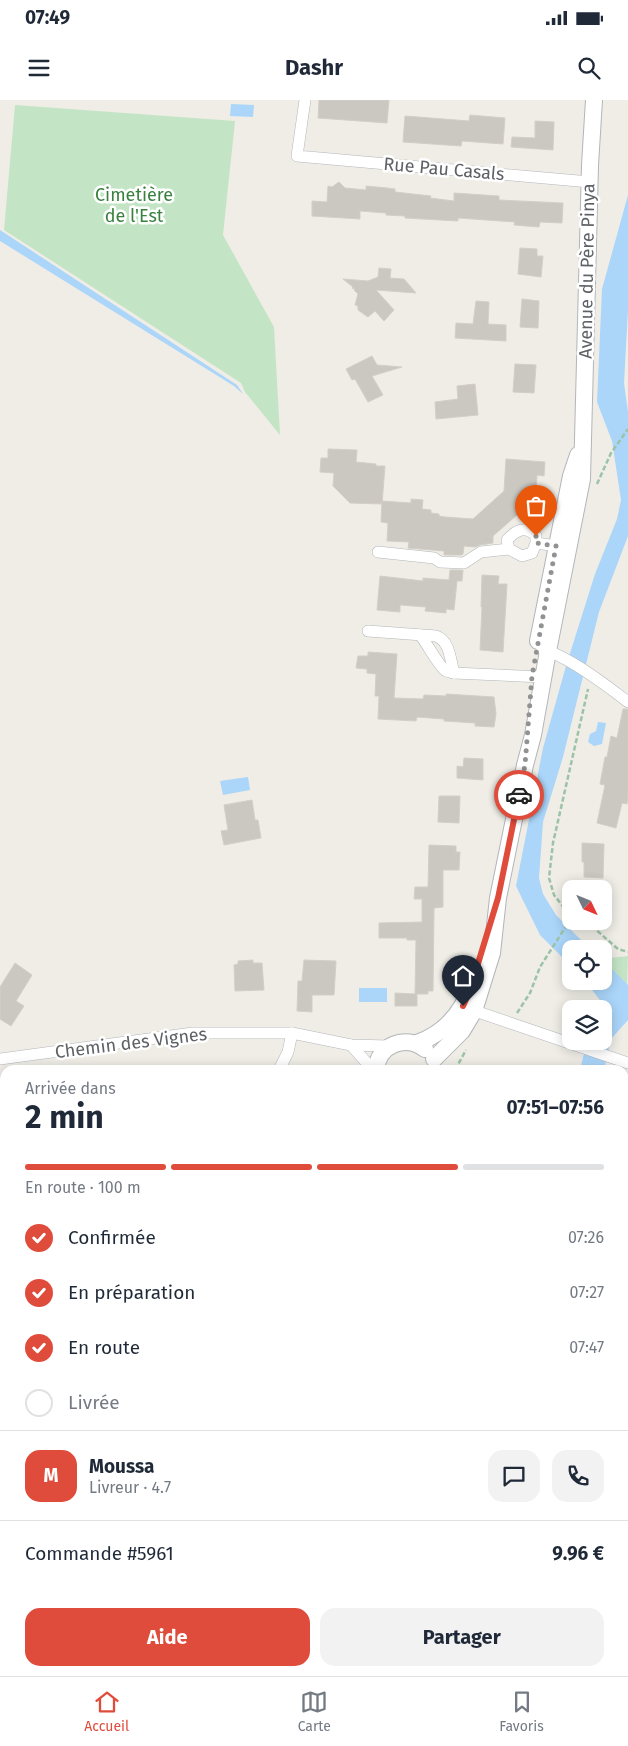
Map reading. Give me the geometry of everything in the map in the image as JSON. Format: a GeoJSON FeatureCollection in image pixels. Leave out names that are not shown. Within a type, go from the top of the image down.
{"type":"FeatureCollection","features":[{"type":"Feature","properties":{"kind":"main road","name":"Avenue du Père Pinya"},"geometry":{"type":"LineString","coordinates":[[435,1065],[462,1031],[468,1008],[469,993],[498,898],[525,765],[533,735],[537,677],[548,652],[563,547],[582,479],[594,100]]}},
{"type":"Feature","properties":{"kind":"main road","name":"Avenue du Père Pinya"},"geometry":{"type":"LineString","coordinates":[[417,1043],[428,1040],[468,1008]]}},
{"type":"Feature","properties":{"kind":"main road"},"geometry":{"type":"LineString","coordinates":[[375,1065],[381,1054],[389,1046],[403,1041],[417,1043],[430,1052],[435,1065]]}},
{"type":"Feature","properties":{"kind":"street","name":"Rue Pau Casals"},"geometry":{"type":"LineString","coordinates":[[305,100],[298,156],[590,182]]}},
{"type":"Feature","properties":{"kind":"street"},"geometry":{"type":"LineString","coordinates":[[378,552],[434,558],[440,562],[464,563],[481,552],[509,550],[522,556],[532,553],[536,543],[536,536],[530,530],[522,530],[511,535],[507,540],[509,550]]}},
{"type":"Feature","properties":{"kind":"street"},"geometry":{"type":"LineString","coordinates":[[536,543],[563,547]]}},
{"type":"Feature","properties":{"kind":"street"},"geometry":{"type":"LineString","coordinates":[[368,631],[443,638],[454,673]]}},
{"type":"Feature","properties":{"kind":"street"},"geometry":{"type":"LineString","coordinates":[[420,635],[438,664],[446,671],[537,677]]}},
{"type":"Feature","properties":{"kind":"street"},"geometry":{"type":"LineString","coordinates":[[548,652],[592,675],[628,702]]}},
{"type":"Feature","properties":{"kind":"street"},"geometry":{"type":"LineString","coordinates":[[468,1008],[626,1062]]}},
{"type":"Feature","properties":{"kind":"street","name":"Chemin des Vignes"},"geometry":{"type":"LineString","coordinates":[[0,1059],[193,1033],[292,1033],[351,1045],[389,1046]]}},
{"type":"Feature","properties":{"kind":"street"},"geometry":{"type":"LineString","coordinates":[[282,1065],[288,1052],[292,1033]]}},
{"type":"Feature","properties":{"kind":"street"},"geometry":{"type":"LineString","coordinates":[[351,1045],[369,1065]]}},
{"type":"Feature","properties":{"kind":"path"},"geometry":{"type":"LineString","coordinates":[[611,453],[628,429]]}},
{"type":"Feature","properties":{"kind":"path"},"geometry":{"type":"LineString","coordinates":[[562,904],[554,895],[548,878],[552,843],[592,675]]}},
{"type":"Feature","properties":{"kind":"path"},"geometry":{"type":"LineString","coordinates":[[511,1022],[530,993],[540,967],[564,930]]}},
{"type":"Feature","properties":{"kind":"path"},"geometry":{"type":"LineString","coordinates":[[596,930],[618,949],[628,952]]}},
{"type":"Feature","properties":{"kind":"green space","name":"Cimetière de l'Est"},"geometry":{"type":"Polygon","coordinates":[[[15,105],[235,121],[223,235],[274,327],[280,435],[245,392],[241,383],[4,230],[15,105]]]}},
{"type":"Feature","properties":{"kind":"green space"},"geometry":{"type":"Polygon","coordinates":[[[628,956],[627,985],[612,969],[612,958],[628,956]]]}},
{"type":"Feature","properties":{"kind":"water"},"geometry":{"type":"Polygon","coordinates":[[[231,104],[254,105],[253,117],[230,116],[231,104]]]}},
{"type":"Feature","properties":{"kind":"water"},"geometry":{"type":"Polygon","coordinates":[[[628,195],[628,310],[624,383],[628,412],[628,536],[599,612],[563,757],[543,822],[539,878],[543,894],[562,921],[562,930],[571,930],[581,940],[562,940],[562,957],[540,935],[516,886],[543,748],[566,666],[595,574],[617,519],[621,500],[612,441],[597,402],[602,289],[628,195]]]}},
{"type":"Feature","properties":{"kind":"water"},"geometry":{"type":"Polygon","coordinates":[[[0,230],[237,385],[243,394],[234,386],[0,241],[0,230]]]}},
{"type":"Feature","properties":{"kind":"water"},"geometry":{"type":"Polygon","coordinates":[[[598,722],[606,723],[602,744],[594,746],[588,742],[590,734],[596,731],[598,722]]]}},
{"type":"Feature","properties":{"kind":"water"},"geometry":{"type":"Polygon","coordinates":[[[248,777],[250,790],[223,795],[220,781],[248,777]]]}},
{"type":"Feature","properties":{"kind":"water"},"geometry":{"type":"Polygon","coordinates":[[[612,969],[628,985],[628,1020],[612,1038],[612,1000],[600,1000],[592,990],[612,990],[612,969]]]}},
{"type":"Feature","properties":{"kind":"water"},"geometry":{"type":"Polygon","coordinates":[[[359,988],[387,988],[387,1002],[359,1002],[359,988]]]}},
{"type":"Feature","properties":{"kind":"water"},"geometry":{"type":"Polygon","coordinates":[[[585,1050],[609,1050],[605,1065],[581,1065],[585,1050]]]}},
{"type":"Feature","properties":{"kind":"building"},"geometry":{"type":"Polygon","coordinates":[[[319,100],[389,100],[387,123],[318,118],[319,100]]]}},
{"type":"Feature","properties":{"kind":"building"},"geometry":{"type":"Polygon","coordinates":[[[470,115],[505,118],[503,144],[462,141],[461,146],[403,142],[405,116],[469,121],[470,115]]]}},
{"type":"Feature","properties":{"kind":"building"},"geometry":{"type":"Polygon","coordinates":[[[535,121],[554,122],[553,150],[511,147],[512,137],[535,138],[535,121]]]}},
{"type":"Feature","properties":{"kind":"building"},"geometry":{"type":"Polygon","coordinates":[[[339,182],[345,188],[366,190],[366,186],[387,188],[395,189],[395,192],[454,201],[454,193],[499,196],[499,200],[563,203],[562,223],[540,222],[539,227],[514,225],[515,222],[458,218],[458,221],[405,218],[405,216],[386,215],[386,213],[360,211],[360,219],[312,216],[312,201],[327,202],[328,186],[332,187],[339,182]]]}},
{"type":"Feature","properties":{"kind":"building"},"geometry":{"type":"Polygon","coordinates":[[[520,248],[537,249],[537,256],[543,256],[541,277],[518,274],[520,248]]]}},
{"type":"Feature","properties":{"kind":"building"},"geometry":{"type":"Polygon","coordinates":[[[379,268],[391,269],[390,278],[404,279],[416,293],[376,290],[394,310],[384,321],[375,311],[368,317],[358,310],[358,306],[355,305],[358,294],[343,279],[368,281],[378,277],[379,268]]]}},
{"type":"Feature","properties":{"kind":"building"},"geometry":{"type":"Polygon","coordinates":[[[522,299],[539,301],[538,328],[520,327],[522,299]]]}},
{"type":"Feature","properties":{"kind":"building"},"geometry":{"type":"Polygon","coordinates":[[[476,301],[489,302],[488,324],[506,325],[506,341],[455,338],[456,323],[473,324],[476,301]]]}},
{"type":"Feature","properties":{"kind":"building"},"geometry":{"type":"Polygon","coordinates":[[[372,356],[377,365],[402,367],[372,376],[383,395],[368,402],[355,379],[352,380],[346,369],[372,356]]]}},
{"type":"Feature","properties":{"kind":"building"},"geometry":{"type":"Polygon","coordinates":[[[515,364],[536,365],[534,393],[513,392],[515,364]]]}},
{"type":"Feature","properties":{"kind":"building"},"geometry":{"type":"Polygon","coordinates":[[[475,384],[478,415],[436,419],[435,402],[458,399],[457,386],[475,384]]]}},
{"type":"Feature","properties":{"kind":"building"},"geometry":{"type":"Polygon","coordinates":[[[328,449],[357,450],[356,462],[385,466],[382,504],[350,503],[333,486],[334,473],[320,472],[321,458],[328,458],[328,449]]]}},
{"type":"Feature","properties":{"kind":"building"},"geometry":{"type":"Polygon","coordinates":[[[506,459],[545,462],[544,476],[537,475],[536,491],[530,490],[529,517],[517,515],[493,536],[493,543],[475,547],[464,546],[462,555],[444,555],[444,551],[408,548],[409,542],[387,541],[388,523],[381,522],[382,501],[411,503],[411,499],[423,500],[422,509],[431,510],[431,513],[445,517],[473,519],[504,491],[506,459]]]}},
{"type":"Feature","properties":{"kind":"building"},"geometry":{"type":"Polygon","coordinates":[[[450,570],[463,570],[462,581],[457,581],[454,610],[446,609],[446,613],[425,611],[426,607],[400,605],[400,612],[377,610],[380,576],[423,581],[423,578],[449,580],[450,570]]]}},
{"type":"Feature","properties":{"kind":"building"},"geometry":{"type":"Polygon","coordinates":[[[482,575],[499,576],[498,584],[507,584],[503,652],[480,650],[482,575]]]}},
{"type":"Feature","properties":{"kind":"building"},"geometry":{"type":"Polygon","coordinates":[[[368,652],[397,654],[394,698],[423,699],[424,695],[446,696],[446,694],[494,697],[496,714],[494,727],[475,726],[475,723],[417,717],[416,721],[378,719],[379,696],[375,696],[376,674],[367,673],[367,669],[356,668],[358,656],[368,656],[368,652]]]}},
{"type":"Feature","properties":{"kind":"building"},"geometry":{"type":"Polygon","coordinates":[[[623,709],[628,709],[628,797],[627,804],[622,803],[616,828],[597,823],[605,785],[600,784],[605,757],[607,757],[611,736],[617,738],[623,709]]]}},
{"type":"Feature","properties":{"kind":"building"},"geometry":{"type":"Polygon","coordinates":[[[464,758],[483,759],[483,780],[457,778],[457,766],[463,767],[464,758]]]}},
{"type":"Feature","properties":{"kind":"building"},"geometry":{"type":"Polygon","coordinates":[[[439,796],[460,796],[459,823],[438,822],[439,796]]]}},
{"type":"Feature","properties":{"kind":"building"},"geometry":{"type":"Polygon","coordinates":[[[252,800],[255,820],[258,820],[261,838],[224,845],[221,831],[228,830],[224,805],[252,800]]]}},
{"type":"Feature","properties":{"kind":"building"},"geometry":{"type":"Polygon","coordinates":[[[582,843],[604,844],[603,878],[584,877],[582,843]]]}},
{"type":"Feature","properties":{"kind":"building"},"geometry":{"type":"Polygon","coordinates":[[[429,845],[456,846],[456,852],[460,852],[459,870],[443,870],[443,907],[434,908],[433,991],[428,991],[428,994],[417,994],[417,1006],[395,1006],[395,993],[415,994],[416,940],[407,940],[407,938],[379,938],[379,923],[422,922],[422,899],[414,899],[415,887],[428,887],[429,845]]]}},
{"type":"Feature","properties":{"kind":"building"},"geometry":{"type":"Polygon","coordinates":[[[253,960],[253,963],[262,963],[264,990],[235,991],[234,965],[238,964],[238,961],[253,960]]]}},
{"type":"Feature","properties":{"kind":"building"},"geometry":{"type":"Polygon","coordinates":[[[304,960],[336,961],[334,995],[312,995],[312,1012],[297,1011],[298,981],[302,981],[304,960]]]}},
{"type":"Feature","properties":{"kind":"building"},"geometry":{"type":"Polygon","coordinates":[[[15,963],[32,975],[16,1001],[24,1006],[11,1026],[0,1019],[0,987],[15,963]]]}},
{"type":"Feature","properties":{"kind":"way so far"},"geometry":{"type":"LineString","coordinates":[[519,795],[525,765],[532,676],[556,546],[536,543],[536,536]]}},
{"type":"Feature","properties":{"kind":"route"},"geometry":{"type":"LineString","coordinates":[[463,1006],[469,993],[498,898],[519,795]]}}]}
